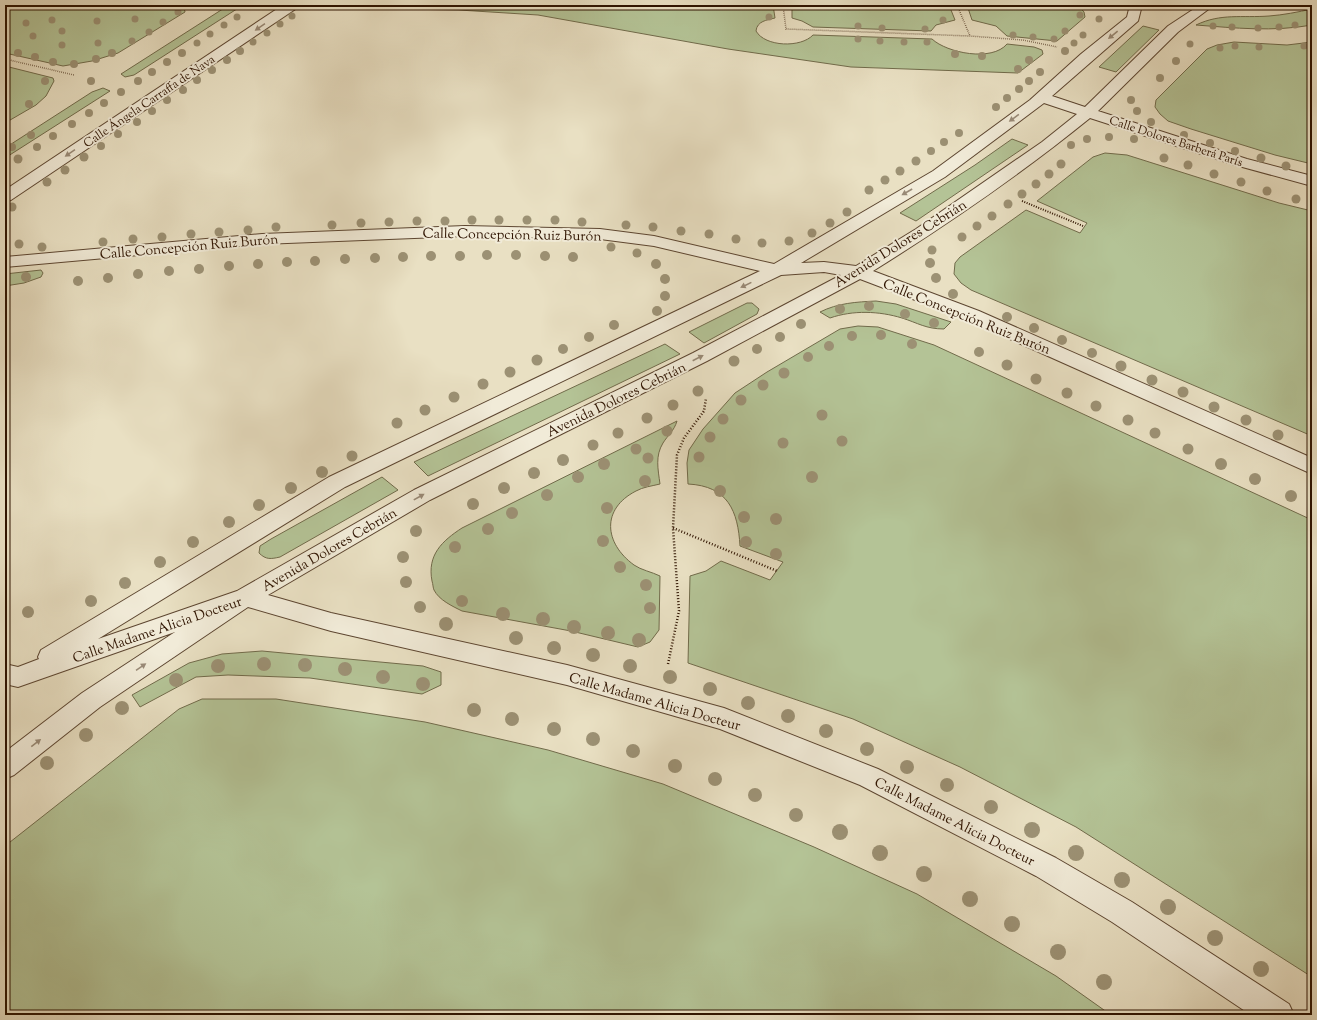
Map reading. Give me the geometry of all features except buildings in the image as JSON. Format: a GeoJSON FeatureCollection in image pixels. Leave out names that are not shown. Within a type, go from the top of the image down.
{"type":"FeatureCollection","features":[{"type":"Feature","properties":{"kind":"street","name":"Calle Ángela Carraffa de Nava"},"geometry":{"type":"LineString","coordinates":[[5,197],[292,5]]}},
{"type":"Feature","properties":{"kind":"street"},"geometry":{"type":"LineString","coordinates":[[9,679],[337,482],[777,270],[939,174],[1041,97],[1132,18],[1136,5]]}},
{"type":"Feature","properties":{"kind":"street","name":"Avenida Dolores Cebrián"},"geometry":{"type":"LineString","coordinates":[[5,767],[91,700],[245,597],[422,495],[700,357],[858,272],[941,220],[1047,145],[1087,113],[1173,28],[1208,5]]}},
{"type":"Feature","properties":{"kind":"street","name":"Calle Dolores Barberá París"},"geometry":{"type":"LineString","coordinates":[[1041,97],[1241,162],[1312,181]]}},
{"type":"Feature","properties":{"kind":"street","name":"Calle Concepción Ruiz Burón"},"geometry":{"type":"LineString","coordinates":[[5,262],[262,239],[465,231],[600,234],[654,241],[777,270],[824,268],[858,272],[972,315],[1312,466]]}},
{"type":"Feature","properties":{"kind":"street","name":"Calle Madame Alicia Docteur"},"geometry":{"type":"LineString","coordinates":[[9,679],[245,597],[331,622],[567,675],[724,719],[869,777],[1053,872],[1122,912],[1278,1015]]}},
{"type":"Feature","properties":{"kind":"path"},"geometry":{"type":"LineString","coordinates":[[783,5],[786,29],[970,36],[1023,40],[1061,48]]}},
{"type":"Feature","properties":{"kind":"path"},"geometry":{"type":"LineString","coordinates":[[957,5],[970,36]]}},
{"type":"Feature","properties":{"kind":"path"},"geometry":{"type":"LineString","coordinates":[[5,59],[74,75]]}},
{"type":"Feature","properties":{"kind":"path"},"geometry":{"type":"LineString","coordinates":[[1022,201],[1083,226]]}},
{"type":"Feature","properties":{"kind":"path"},"geometry":{"type":"LineString","coordinates":[[668,664],[679,611],[673,528],[677,455],[684,438],[704,411],[706,398]]}},
{"type":"Feature","properties":{"kind":"path"},"geometry":{"type":"LineString","coordinates":[[673,528],[777,571]]}},
{"type":"Feature","properties":{"kind":"green space"},"geometry":{"type":"Polygon","coordinates":[[[5,5],[181,5],[184,7],[185,12],[118,53],[92,61],[63,66],[5,53],[5,5]]]}},
{"type":"Feature","properties":{"kind":"green space"},"geometry":{"type":"Polygon","coordinates":[[[229,5],[243,5],[134,75],[125,77],[121,74],[229,5]]]}},
{"type":"Feature","properties":{"kind":"green space"},"geometry":{"type":"Polygon","coordinates":[[[350,5],[773,5],[775,18],[760,23],[756,31],[767,40],[775,43],[792,44],[807,39],[813,35],[932,39],[948,48],[970,54],[991,53],[1000,50],[1007,44],[1034,47],[1042,50],[1043,54],[1018,73],[851,67],[728,49],[538,15],[459,10],[339,8],[350,5]]]}},
{"type":"Feature","properties":{"kind":"green space"},"geometry":{"type":"Polygon","coordinates":[[[792,5],[949,5],[955,20],[936,25],[931,31],[813,27],[792,18],[792,5]]]}},
{"type":"Feature","properties":{"kind":"green space"},"geometry":{"type":"Polygon","coordinates":[[[967,5],[1078,5],[1084,12],[1085,17],[1057,41],[1007,36],[996,26],[972,20],[967,5]]]}},
{"type":"Feature","properties":{"kind":"green space"},"geometry":{"type":"Polygon","coordinates":[[[1312,9],[1312,25],[1254,29],[1196,25],[1205,21],[1223,17],[1274,16],[1312,9]]]}},
{"type":"Feature","properties":{"kind":"green space"},"geometry":{"type":"Polygon","coordinates":[[[1143,26],[1159,30],[1116,72],[1099,67],[1143,26]]]}},
{"type":"Feature","properties":{"kind":"green space"},"geometry":{"type":"Polygon","coordinates":[[[1234,42],[1287,45],[1312,42],[1312,164],[1275,155],[1168,121],[1155,107],[1156,100],[1207,49],[1217,45],[1234,42]]]}},
{"type":"Feature","properties":{"kind":"green space"},"geometry":{"type":"Polygon","coordinates":[[[5,66],[53,78],[54,81],[46,96],[36,105],[5,123],[5,66]]]}},
{"type":"Feature","properties":{"kind":"green space"},"geometry":{"type":"Polygon","coordinates":[[[103,88],[110,91],[5,158],[5,148],[92,92],[103,88]]]}},
{"type":"Feature","properties":{"kind":"green space"},"geometry":{"type":"Polygon","coordinates":[[[1012,139],[1028,145],[916,221],[900,213],[975,165],[1012,139]]]}},
{"type":"Feature","properties":{"kind":"green space"},"geometry":{"type":"Polygon","coordinates":[[[1105,153],[1127,155],[1279,203],[1312,211],[1312,436],[971,290],[961,283],[954,274],[955,263],[960,257],[1026,210],[1080,233],[1087,223],[1037,201],[1093,157],[1105,153]]]}},
{"type":"Feature","properties":{"kind":"green space"},"geometry":{"type":"Polygon","coordinates":[[[41,270],[43,273],[41,277],[24,283],[5,286],[5,274],[41,270]]]}},
{"type":"Feature","properties":{"kind":"green space"},"geometry":{"type":"Polygon","coordinates":[[[876,301],[896,304],[951,322],[944,329],[938,329],[884,314],[866,312],[839,315],[830,318],[820,312],[840,305],[876,301]]]}},
{"type":"Feature","properties":{"kind":"green space"},"geometry":{"type":"Polygon","coordinates":[[[747,303],[752,303],[759,309],[757,314],[704,343],[689,332],[747,303]]]}},
{"type":"Feature","properties":{"kind":"green space"},"geometry":{"type":"Polygon","coordinates":[[[858,326],[878,327],[934,345],[1312,520],[1312,977],[1076,827],[960,767],[853,719],[688,663],[690,576],[706,571],[721,561],[770,580],[783,562],[740,546],[737,522],[728,503],[722,495],[702,486],[688,484],[687,463],[689,450],[703,429],[735,393],[767,372],[840,329],[858,326]]]}},
{"type":"Feature","properties":{"kind":"green space"},"geometry":{"type":"Polygon","coordinates":[[[665,344],[680,354],[428,476],[414,462],[665,344]]]}},
{"type":"Feature","properties":{"kind":"green space"},"geometry":{"type":"Polygon","coordinates":[[[677,421],[673,430],[660,448],[658,473],[660,484],[639,490],[625,498],[617,507],[612,517],[612,537],[624,556],[637,567],[660,576],[659,630],[650,642],[638,647],[571,631],[462,611],[446,602],[436,594],[432,581],[432,564],[434,556],[448,538],[462,528],[677,421]]]}},
{"type":"Feature","properties":{"kind":"green space"},"geometry":{"type":"Polygon","coordinates":[[[382,477],[398,490],[280,557],[269,558],[264,557],[259,553],[260,546],[271,539],[382,477]]]}},
{"type":"Feature","properties":{"kind":"green space"},"geometry":{"type":"Polygon","coordinates":[[[262,651],[423,666],[441,672],[441,685],[422,694],[310,678],[228,675],[196,677],[140,707],[132,695],[189,663],[222,654],[262,651]]]}},
{"type":"Feature","properties":{"kind":"green space"},"geometry":{"type":"Polygon","coordinates":[[[202,699],[276,699],[425,722],[548,750],[663,784],[814,847],[917,894],[1056,976],[1111,1015],[5,1015],[5,846],[179,709],[202,699]]]}}]}
